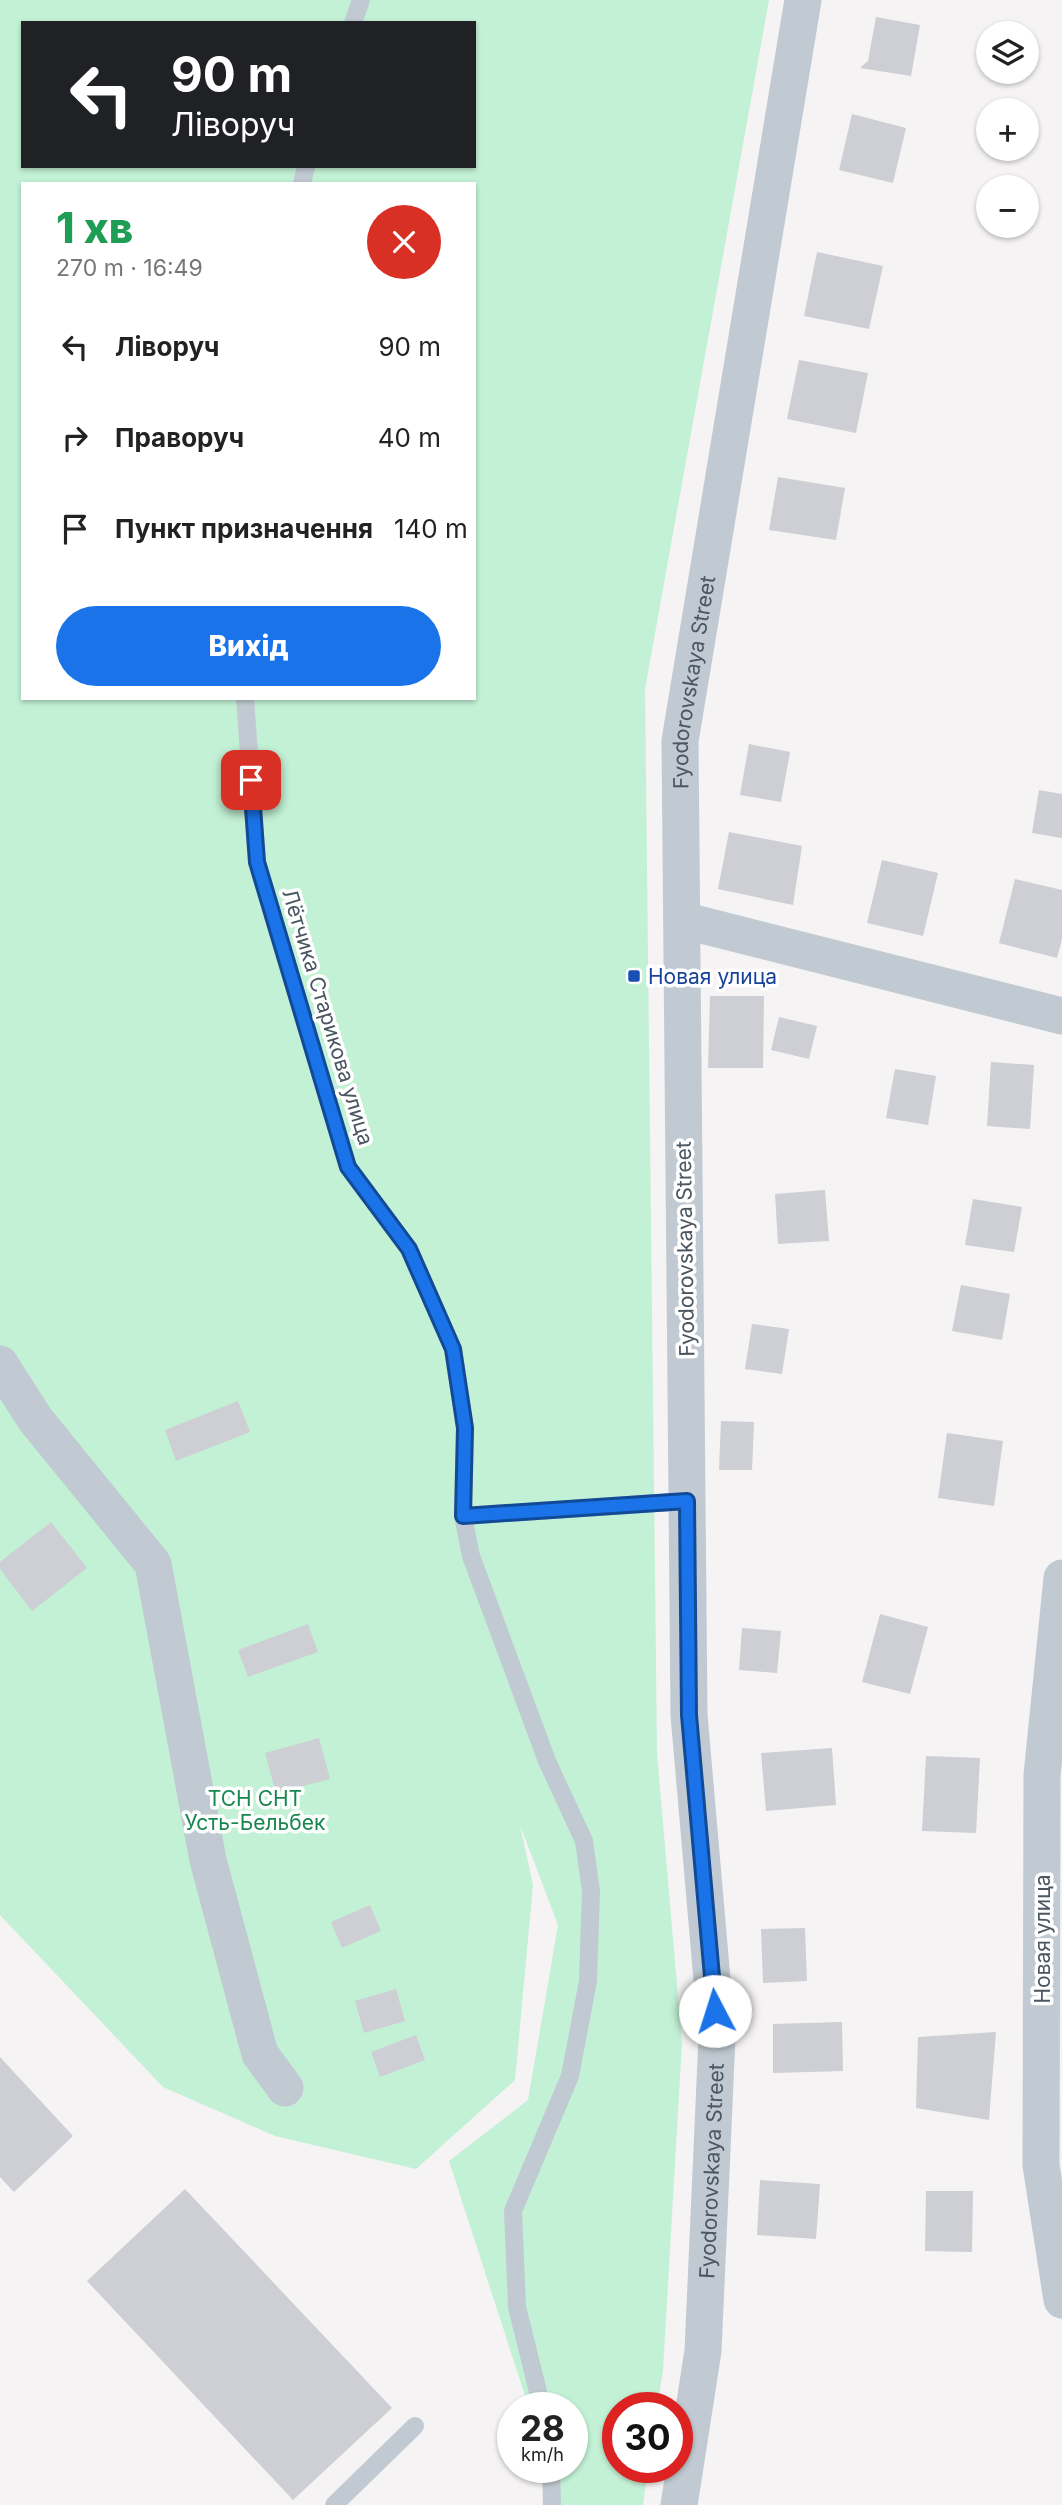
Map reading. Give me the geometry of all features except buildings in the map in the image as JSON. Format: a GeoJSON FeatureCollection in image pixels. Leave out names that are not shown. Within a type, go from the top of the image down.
{"type":"FeatureCollection","features":[{"type":"Feature","properties":{"kind":"street","name":"Fyodorovskaya Street"},"geometry":{"type":"LineString","coordinates":[[679,2505],[703,2351],[717,2038],[689,1715],[680,741],[803,0]]}},
{"type":"Feature","properties":{"kind":"street"},"geometry":{"type":"LineString","coordinates":[[682,920],[1062,1016]]}},
{"type":"Feature","properties":{"kind":"street"},"geometry":{"type":"LineString","coordinates":[[0,1364],[35,1419],[153,1564],[208,1860],[260,2054],[285,2088]]}},
{"type":"Feature","properties":{"kind":"street","name":"Новая улица"},"geometry":{"type":"LineString","coordinates":[[1062,1578],[1042,1775],[1041,2165],[1062,2300]]}},
{"type":"Feature","properties":{"kind":"lane"},"geometry":{"type":"LineString","coordinates":[[355,21],[361,0]]}},
{"type":"Feature","properties":{"kind":"lane","name":"Лётчика Старикова улица"},"geometry":{"type":"LineString","coordinates":[[246,700],[257,862],[348,1167],[409,1249],[453,1349],[465,1428],[463,1516],[471,1556],[547,1760],[584,1841],[591,1891],[589,1981],[570,2076],[513,2211],[517,2307],[538,2392]]}},
{"type":"Feature","properties":{"kind":"lane"},"geometry":{"type":"LineString","coordinates":[[463,1516],[687,1501]]}},
{"type":"Feature","properties":{"kind":"lane"},"geometry":{"type":"LineString","coordinates":[[334,2505],[415,2426]]}},
{"type":"Feature","properties":{"kind":"lane"},"geometry":{"type":"LineString","coordinates":[[551,2483],[552,2505]]}},
{"type":"Feature","properties":{"kind":"green space","name":"ТСН СНТ Усть-Бельбек"},"geometry":{"type":"Polygon","coordinates":[[[0,0],[769,0],[645,689],[657,1754],[682,2043],[660,2392],[602,2392],[602,2483],[646,2483],[643,2505],[546,2505],[547,2483],[588,2483],[588,2392],[524,2392],[449,2161],[528,2100],[558,1925],[520,1825],[533,1885],[515,2080],[416,2169],[275,2136],[163,2087],[0,1915],[0,0]]]}},
{"type":"Feature","properties":{"kind":"place","name":"Новая улица"},"geometry":{"type":"Point","coordinates":[634,976]}},
{"type":"Feature","properties":{"kind":"route"},"geometry":{"type":"LineString","coordinates":[[251,780],[257,862],[348,1167],[409,1249],[453,1349],[465,1428],[463,1516],[687,1501],[689,1715],[715,2011]]}}]}
